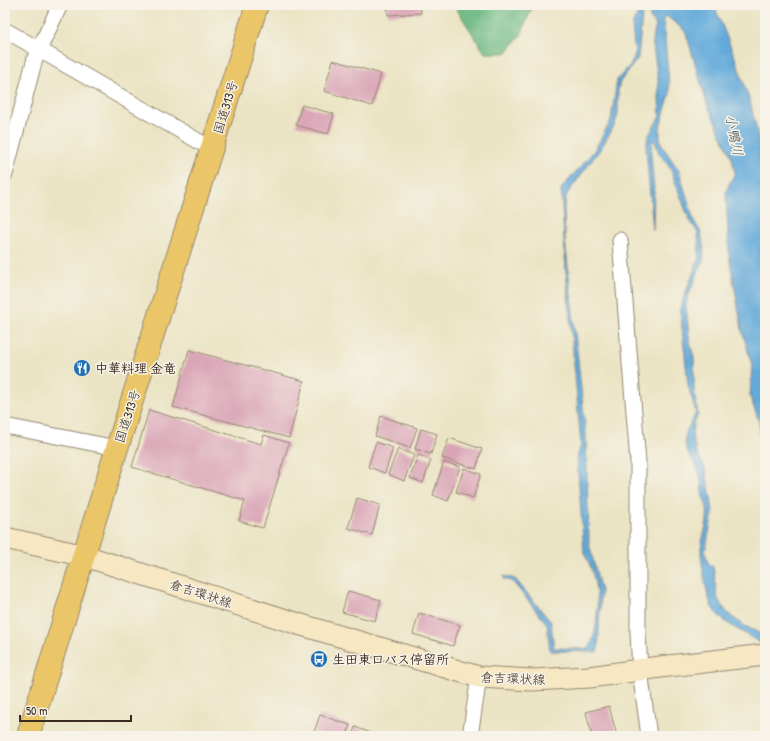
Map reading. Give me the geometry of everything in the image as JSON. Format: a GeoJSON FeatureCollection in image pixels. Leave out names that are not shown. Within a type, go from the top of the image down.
{"type":"FeatureCollection","features":[{"type":"Feature","properties":{"kind":"highway","name":"国道313号"},"geometry":{"type":"LineString","coordinates":[[28,736],[257,5]]}},
{"type":"Feature","properties":{"kind":"main road","name":"倉吉環状線"},"geometry":{"type":"LineString","coordinates":[[5,538],[85,556],[304,626],[479,678],[540,680],[590,678],[660,667],[765,655]]}},
{"type":"Feature","properties":{"kind":"street"},"geometry":{"type":"LineString","coordinates":[[5,174],[35,58],[60,5]]}},
{"type":"Feature","properties":{"kind":"street"},"geometry":{"type":"LineString","coordinates":[[5,30],[212,149]]}},
{"type":"Feature","properties":{"kind":"street"},"geometry":{"type":"LineString","coordinates":[[620,240],[631,360],[638,462],[638,633],[640,671],[650,736]]}},
{"type":"Feature","properties":{"kind":"street"},"geometry":{"type":"LineString","coordinates":[[5,426],[117,448]]}},
{"type":"Feature","properties":{"kind":"street"},"geometry":{"type":"LineString","coordinates":[[470,736],[479,678]]}},
{"type":"Feature","properties":{"kind":"green space"},"geometry":{"type":"Polygon","coordinates":[[[454,5],[533,5],[521,35],[506,53],[485,53],[454,5]]]}},
{"type":"Feature","properties":{"kind":"water"},"geometry":{"type":"Polygon","coordinates":[[[640,5],[643,5],[638,58],[620,82],[618,90],[618,115],[614,126],[601,148],[567,194],[564,208],[565,239],[586,436],[589,544],[601,591],[597,652],[550,651],[547,624],[513,582],[504,579],[504,576],[515,579],[551,622],[554,648],[589,649],[596,626],[597,600],[593,574],[584,553],[577,458],[581,445],[566,271],[561,189],[594,151],[611,120],[617,80],[631,64],[635,55],[632,25],[639,12],[640,5]]]}},
{"type":"Feature","properties":{"kind":"water","name":"小鴨川"},"geometry":{"type":"Polygon","coordinates":[[[650,5],[714,5],[736,60],[751,105],[757,131],[765,185],[765,481],[759,421],[750,397],[752,365],[742,330],[729,255],[726,193],[735,173],[732,158],[707,104],[686,33],[665,15],[663,19],[670,93],[660,127],[660,138],[663,147],[679,171],[694,221],[701,232],[703,244],[704,259],[690,291],[686,305],[689,337],[694,358],[694,389],[698,415],[694,422],[692,434],[696,452],[705,468],[713,513],[705,552],[708,563],[713,567],[718,599],[726,611],[738,622],[765,635],[765,647],[729,624],[717,614],[710,602],[704,578],[701,547],[707,523],[707,508],[702,493],[700,475],[685,445],[686,432],[696,412],[688,385],[680,308],[699,257],[698,233],[689,219],[670,168],[659,153],[656,144],[652,139],[651,156],[654,188],[653,230],[646,148],[648,137],[660,116],[658,78],[652,40],[656,25],[650,18],[650,5]]]}},
{"type":"Feature","properties":{"kind":"building"},"geometry":{"type":"Polygon","coordinates":[[[387,5],[420,5],[421,13],[388,15],[387,5]]]}},
{"type":"Feature","properties":{"kind":"building"},"geometry":{"type":"Polygon","coordinates":[[[333,60],[381,74],[372,106],[324,91],[333,60]]]}},
{"type":"Feature","properties":{"kind":"building"},"geometry":{"type":"Polygon","coordinates":[[[302,105],[334,114],[328,134],[296,125],[302,105]]]}},
{"type":"Feature","properties":{"kind":"building"},"geometry":{"type":"Polygon","coordinates":[[[189,350],[304,381],[289,438],[173,407],[189,350]]]}},
{"type":"Feature","properties":{"kind":"building"},"geometry":{"type":"Polygon","coordinates":[[[149,410],[261,444],[264,435],[289,443],[263,528],[239,521],[245,501],[132,467],[149,410]]]}},
{"type":"Feature","properties":{"kind":"building"},"geometry":{"type":"Polygon","coordinates":[[[381,416],[417,428],[410,448],[375,436],[381,416]]]}},
{"type":"Feature","properties":{"kind":"building"},"geometry":{"type":"Polygon","coordinates":[[[421,429],[437,434],[431,454],[415,449],[421,429]]]}},
{"type":"Feature","properties":{"kind":"building"},"geometry":{"type":"Polygon","coordinates":[[[449,438],[482,449],[476,469],[442,458],[449,438]]]}},
{"type":"Feature","properties":{"kind":"building"},"geometry":{"type":"Polygon","coordinates":[[[376,442],[393,448],[385,473],[368,467],[376,442]]]}},
{"type":"Feature","properties":{"kind":"building"},"geometry":{"type":"Polygon","coordinates":[[[398,449],[414,455],[404,481],[388,474],[398,449]]]}},
{"type":"Feature","properties":{"kind":"building"},"geometry":{"type":"Polygon","coordinates":[[[418,455],[431,460],[423,483],[410,478],[418,455]]]}},
{"type":"Feature","properties":{"kind":"building"},"geometry":{"type":"Polygon","coordinates":[[[444,462],[460,467],[448,501],[433,495],[444,462]]]}},
{"type":"Feature","properties":{"kind":"building"},"geometry":{"type":"Polygon","coordinates":[[[464,468],[481,474],[473,498],[456,492],[464,468]]]}},
{"type":"Feature","properties":{"kind":"building"},"geometry":{"type":"Polygon","coordinates":[[[357,498],[380,505],[372,535],[348,528],[357,498]]]}},
{"type":"Feature","properties":{"kind":"building"},"geometry":{"type":"Polygon","coordinates":[[[348,591],[381,600],[375,621],[342,612],[348,591]]]}},
{"type":"Feature","properties":{"kind":"building"},"geometry":{"type":"Polygon","coordinates":[[[419,613],[460,625],[453,646],[413,634],[419,613]]]}},
{"type":"Feature","properties":{"kind":"building"},"geometry":{"type":"Polygon","coordinates":[[[609,706],[617,736],[592,736],[586,712],[609,706]]]}},
{"type":"Feature","properties":{"kind":"building"},"geometry":{"type":"Polygon","coordinates":[[[320,715],[350,725],[347,736],[326,736],[314,732],[320,715]]]}},
{"type":"Feature","properties":{"kind":"building"},"geometry":{"type":"Polygon","coordinates":[[[355,727],[371,733],[369,736],[352,736],[355,727]]]}},
{"type":"Feature","properties":{"kind":"place","name":"中華料理 金竜"},"geometry":{"type":"Point","coordinates":[82,368]}},
{"type":"Feature","properties":{"kind":"place","name":"生田東口バス停留所"},"geometry":{"type":"Point","coordinates":[319,659]}}]}
